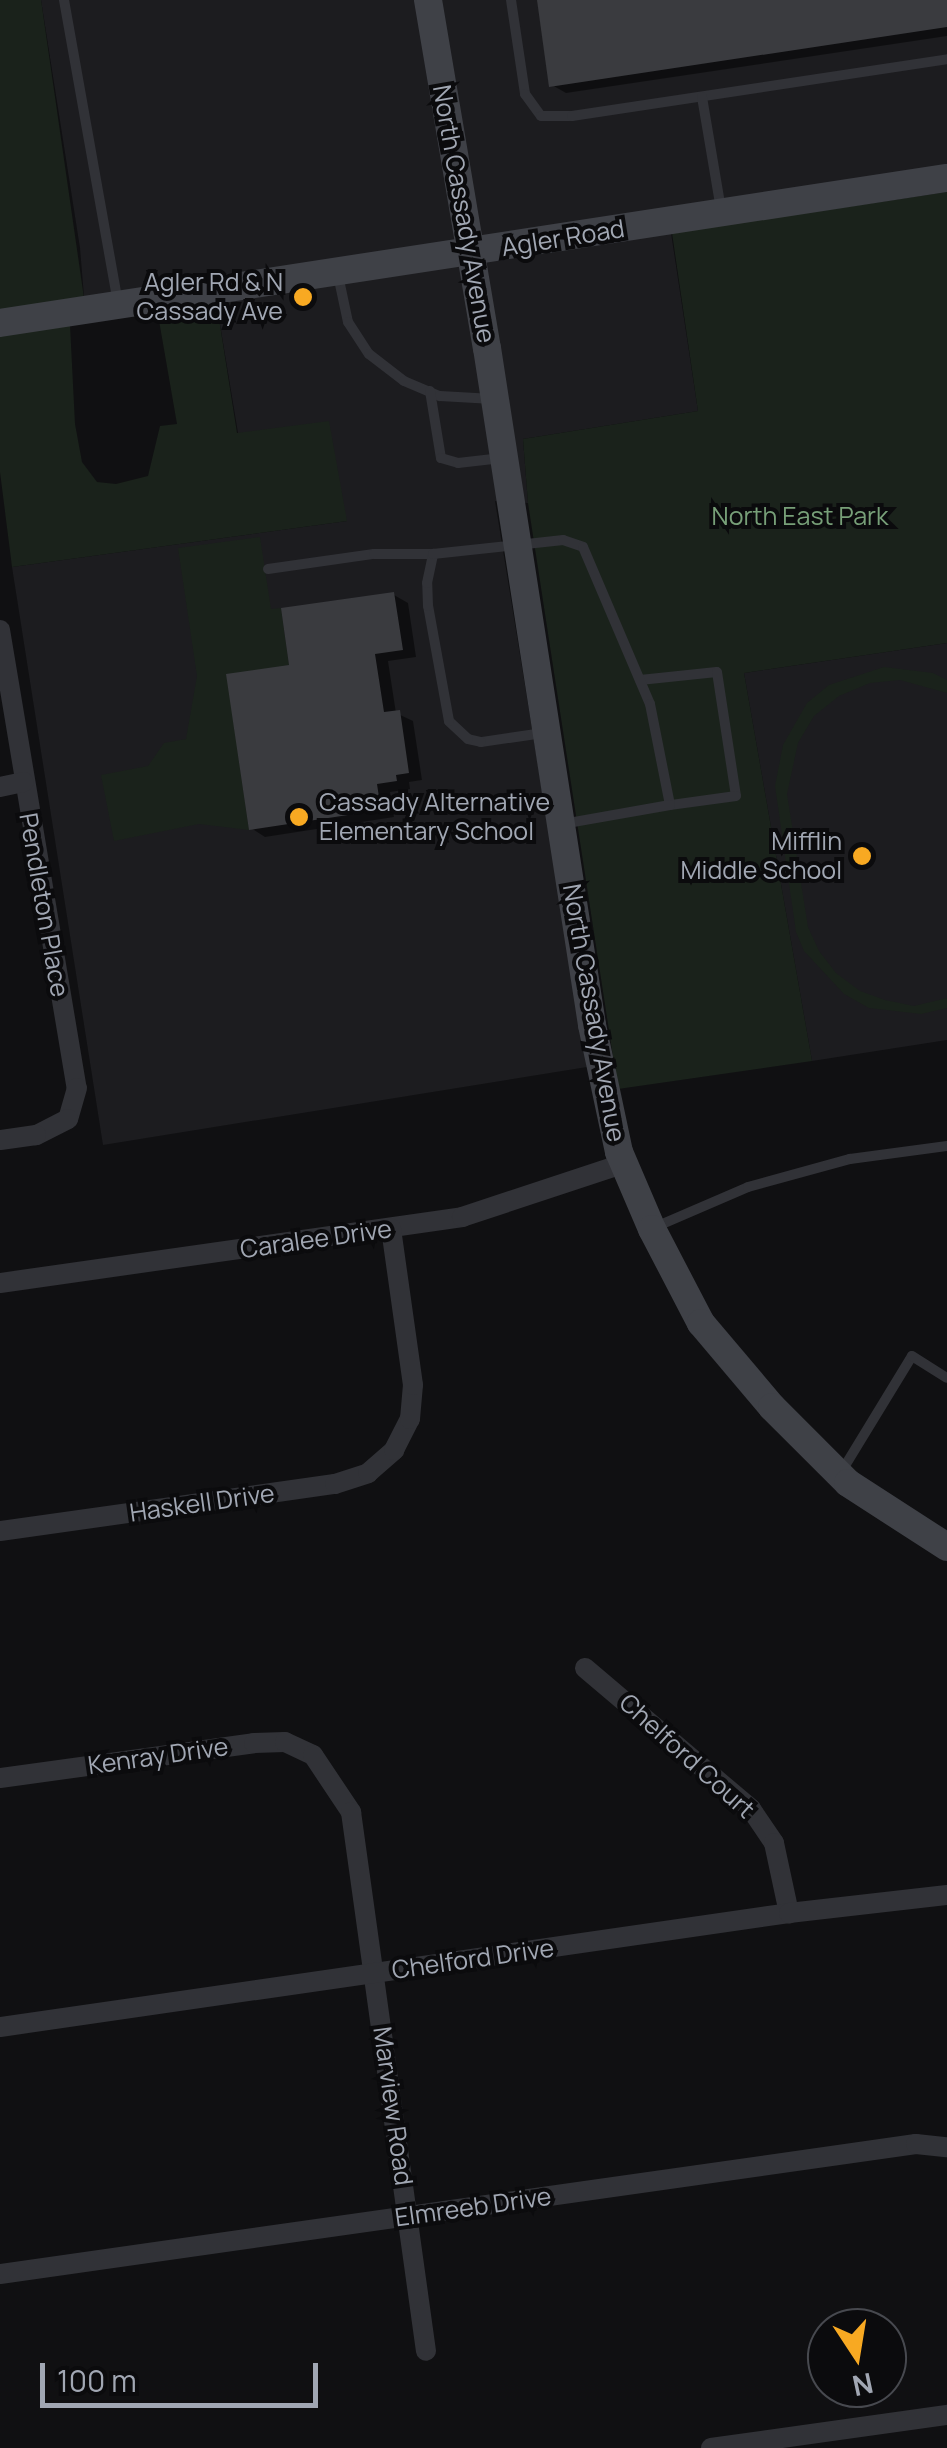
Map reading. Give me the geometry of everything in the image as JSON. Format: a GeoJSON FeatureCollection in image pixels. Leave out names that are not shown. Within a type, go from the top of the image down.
{"type":"FeatureCollection","features":[{"type":"Feature","properties":{"kind":"main road","name":"North Cassady Avenue"},"geometry":{"type":"LineString","coordinates":[[428,0],[592,1025],[625,1163],[652,1229],[701,1322],[772,1407],[840,1474],[947,1547]]}},
{"type":"Feature","properties":{"kind":"main road","name":"Agler Road"},"geometry":{"type":"LineString","coordinates":[[0,323],[947,178]]}},
{"type":"Feature","properties":{"kind":"street","name":"Pendleton Place"},"geometry":{"type":"LineString","coordinates":[[0,630],[76,1088],[68,1119],[36,1135],[0,1140]]}},
{"type":"Feature","properties":{"kind":"street"},"geometry":{"type":"LineString","coordinates":[[0,787],[23,782]]}},
{"type":"Feature","properties":{"kind":"street","name":"Caralee Drive"},"geometry":{"type":"LineString","coordinates":[[0,1283],[391,1229],[476,1212],[625,1163]]}},
{"type":"Feature","properties":{"kind":"street","name":"Haskell Drive"},"geometry":{"type":"LineString","coordinates":[[0,1531],[335,1484],[368,1474],[394,1450],[410,1419],[413,1385],[391,1229]]}},
{"type":"Feature","properties":{"kind":"street","name":"Chelford Court"},"geometry":{"type":"LineString","coordinates":[[586,1668],[752,1809],[774,1843],[789,1914]]}},
{"type":"Feature","properties":{"kind":"street","name":"Kenray Drive"},"geometry":{"type":"LineString","coordinates":[[0,1778],[254,1743],[285,1742],[313,1755]]}},
{"type":"Feature","properties":{"kind":"street","name":"Marview Road"},"geometry":{"type":"LineString","coordinates":[[313,1755],[351,1812],[426,2351]]}},
{"type":"Feature","properties":{"kind":"street","name":"Chelford Drive"},"geometry":{"type":"LineString","coordinates":[[0,2027],[947,1895]]}},
{"type":"Feature","properties":{"kind":"street","name":"Elmreeb Drive"},"geometry":{"type":"LineString","coordinates":[[0,2274],[916,2144],[947,2146]]}},
{"type":"Feature","properties":{"kind":"street"},"geometry":{"type":"LineString","coordinates":[[711,2448],[825,2440],[947,2415]]}},
{"type":"Feature","properties":{"kind":"lane"},"geometry":{"type":"LineString","coordinates":[[64,0],[118,306]]}},
{"type":"Feature","properties":{"kind":"lane"},"geometry":{"type":"LineString","coordinates":[[511,0],[525,94],[542,116],[572,116],[947,59]]}},
{"type":"Feature","properties":{"kind":"lane"},"geometry":{"type":"LineString","coordinates":[[702,97],[721,213]]}},
{"type":"Feature","properties":{"kind":"lane"},"geometry":{"type":"LineString","coordinates":[[337,272],[348,322],[369,354],[404,381],[430,391],[494,399]]}},
{"type":"Feature","properties":{"kind":"lane"},"geometry":{"type":"LineString","coordinates":[[430,391],[441,458],[458,464],[503,458]]}},
{"type":"Feature","properties":{"kind":"lane"},"geometry":{"type":"LineString","coordinates":[[268,570],[374,554],[433,554],[516,543],[563,540],[583,547],[650,704],[670,804]]}},
{"type":"Feature","properties":{"kind":"lane"},"geometry":{"type":"LineString","coordinates":[[433,554],[426,583],[428,606],[449,720],[468,739],[481,742],[546,732]]}},
{"type":"Feature","properties":{"kind":"lane"},"geometry":{"type":"LineString","coordinates":[[561,825],[736,796],[717,672],[640,680]]}},
{"type":"Feature","properties":{"kind":"lane"},"geometry":{"type":"LineString","coordinates":[[652,1229],[748,1187],[850,1159],[947,1146]]}},
{"type":"Feature","properties":{"kind":"lane"},"geometry":{"type":"LineString","coordinates":[[840,1474],[912,1356],[947,1378]]}},
{"type":"Feature","properties":{"kind":"shaded area"},"geometry":{"type":"Polygon","coordinates":[[[41,0],[947,0],[947,171],[668,213],[698,411],[523,439],[528,503],[495,501],[587,1067],[103,1145],[12,567],[347,521],[238,433],[216,300],[86,321],[80,248],[41,0]]]}},
{"type":"Feature","properties":{"kind":"shaded area","name":"Mifflin Middle School"},"geometry":{"type":"Polygon","coordinates":[[[947,643],[947,1040],[812,1061],[744,673],[947,643]]]}},
{"type":"Feature","properties":{"kind":"green space"},"geometry":{"type":"Polygon","coordinates":[[[0,0],[41,0],[84,298],[0,310],[0,0]]]}},
{"type":"Feature","properties":{"kind":"green space","name":"North East Park"},"geometry":{"type":"Polygon","coordinates":[[[947,192],[947,643],[744,673],[812,1061],[618,1089],[528,503],[523,439],[698,411],[672,233],[947,192]]]}},
{"type":"Feature","properties":{"kind":"green space"},"geometry":{"type":"Polygon","coordinates":[[[216,300],[237,433],[329,421],[347,521],[12,567],[0,472],[0,335],[70,325],[75,424],[82,462],[97,482],[116,484],[148,476],[160,426],[177,424],[157,309],[216,300]]]}},
{"type":"Feature","properties":{"kind":"green space"},"geometry":{"type":"Polygon","coordinates":[[[260,537],[271,609],[281,608],[289,665],[227,675],[249,830],[199,824],[114,841],[101,775],[148,766],[164,743],[186,739],[197,676],[178,548],[260,537]]]}},
{"type":"Feature","properties":{"kind":"green space"},"geometry":{"type":"Polygon","coordinates":[[[884,667],[933,673],[947,680],[947,693],[900,680],[870,683],[839,696],[814,716],[798,743],[787,794],[808,927],[819,951],[836,973],[860,991],[914,1006],[947,998],[947,1008],[921,1014],[869,1008],[844,994],[804,951],[796,932],[775,786],[783,745],[807,703],[829,685],[884,667]]]}},
{"type":"Feature","properties":{"kind":"building"},"geometry":{"type":"Polygon","coordinates":[[[537,0],[947,0],[947,27],[549,87],[537,0]]]}},
{"type":"Feature","properties":{"kind":"building"},"geometry":{"type":"Polygon","coordinates":[[[394,592],[403,650],[375,654],[384,712],[400,710],[409,773],[396,775],[397,781],[377,784],[381,810],[249,830],[226,674],[289,665],[281,608],[394,592]]]}},
{"type":"Feature","properties":{"kind":"place","name":"Agler Rd & N Cassady Ave"},"geometry":{"type":"Point","coordinates":[303,297]}},
{"type":"Feature","properties":{"kind":"place","name":"Cassady Alternative Elementary School"},"geometry":{"type":"Point","coordinates":[299,817]}},
{"type":"Feature","properties":{"kind":"place","name":"Mifflin Middle School"},"geometry":{"type":"Point","coordinates":[862,856]}}]}
